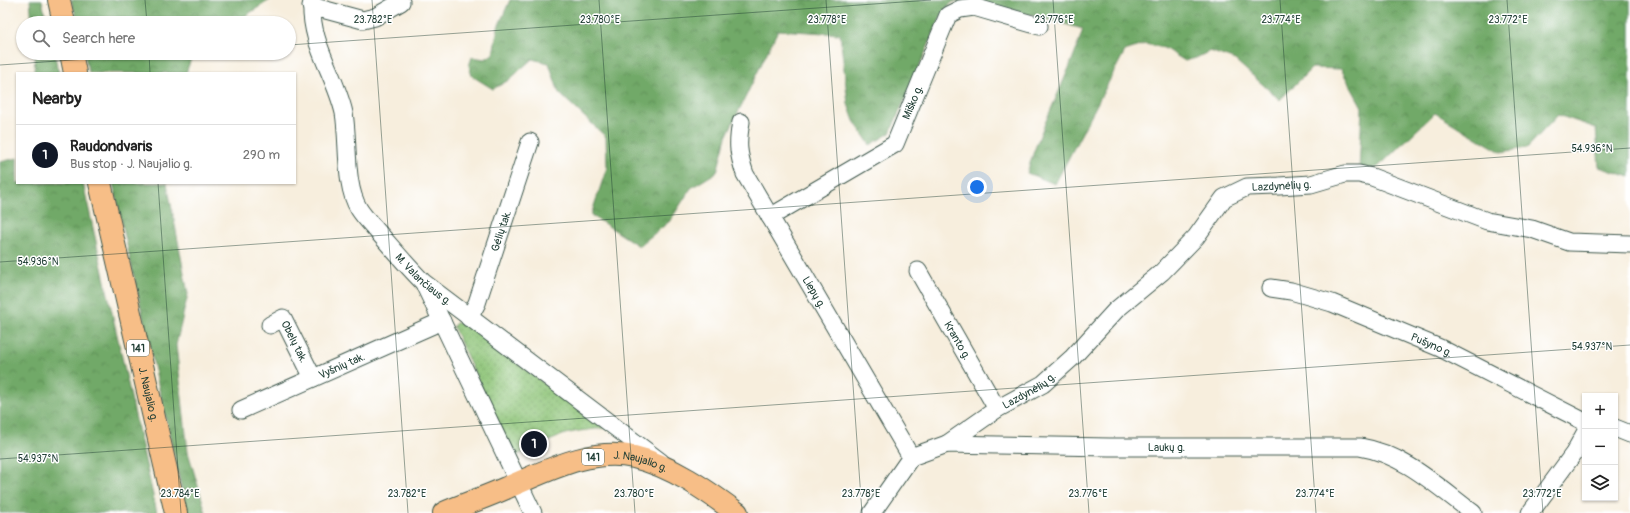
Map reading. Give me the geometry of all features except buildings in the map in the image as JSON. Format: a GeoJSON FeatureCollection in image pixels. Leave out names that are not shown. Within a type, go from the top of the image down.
{"type":"FeatureCollection","features":[{"type":"Feature","properties":{"kind":"main road"},"geometry":{"type":"LineString","coordinates":[[59,0],[62,16]]}},
{"type":"Feature","properties":{"kind":"main road"},"geometry":{"type":"LineString","coordinates":[[72,60],[75,72]]}},
{"type":"Feature","properties":{"kind":"main road","name":"J. Naujalio g."},"geometry":{"type":"LineString","coordinates":[[100,184],[176,513]]}},
{"type":"Feature","properties":{"kind":"main road","name":"J. Naujalio g."},"geometry":{"type":"LineString","coordinates":[[444,513],[565,464],[599,455],[633,457],[671,470],[717,498],[737,513]]}},
{"type":"Feature","properties":{"kind":"street"},"geometry":{"type":"LineString","coordinates":[[311,3],[363,20],[375,17],[401,2]]}},
{"type":"Feature","properties":{"kind":"street","name":"M. Valančiaus g."},"geometry":{"type":"LineString","coordinates":[[311,3],[317,43],[338,93],[344,115],[352,194],[359,210],[423,282],[671,470]]}},
{"type":"Feature","properties":{"kind":"street","name":"Miško g."},"geometry":{"type":"LineString","coordinates":[[770,216],[895,144],[948,15],[960,9],[974,7],[1039,26]]}},
{"type":"Feature","properties":{"kind":"street","name":"Liepų g."},"geometry":{"type":"LineString","coordinates":[[741,122],[738,143],[740,160],[745,174],[911,457]]}},
{"type":"Feature","properties":{"kind":"street","name":"Gėlių tak."},"geometry":{"type":"LineString","coordinates":[[469,318],[477,303],[530,142]]}},
{"type":"Feature","properties":{"kind":"street","name":"Lazdynėlių g."},"geometry":{"type":"LineString","coordinates":[[947,444],[997,409],[1043,384],[1073,357],[1116,310],[1162,272],[1196,237],[1224,198],[1247,187],[1311,184],[1345,174],[1359,174],[1372,177],[1487,221],[1532,229],[1569,242],[1630,244]]}},
{"type":"Feature","properties":{"kind":"street","name":"Kranto g."},"geometry":{"type":"LineString","coordinates":[[918,271],[997,409]]}},
{"type":"Feature","properties":{"kind":"street"},"geometry":{"type":"LineString","coordinates":[[423,282],[520,482],[533,513]]}},
{"type":"Feature","properties":{"kind":"street","name":"Pušyno g."},"geometry":{"type":"LineString","coordinates":[[1271,288],[1291,291],[1332,303],[1440,348],[1582,420]]}},
{"type":"Feature","properties":{"kind":"street","name":"Obelų tak."},"geometry":{"type":"LineString","coordinates":[[270,325],[283,318],[313,378]]}},
{"type":"Feature","properties":{"kind":"street","name":"Vyšnių tak."},"geometry":{"type":"LineString","coordinates":[[241,410],[442,321]]}},
{"type":"Feature","properties":{"kind":"street"},"geometry":{"type":"LineString","coordinates":[[1618,429],[1630,434]]}},
{"type":"Feature","properties":{"kind":"street"},"geometry":{"type":"LineString","coordinates":[[1530,513],[1574,453],[1582,438]]}},
{"type":"Feature","properties":{"kind":"street","name":"Laukų g."},"geometry":{"type":"LineString","coordinates":[[911,457],[947,444],[1109,447],[1360,447],[1374,449],[1390,455],[1410,466],[1473,513]]}},
{"type":"Feature","properties":{"kind":"street"},"geometry":{"type":"LineString","coordinates":[[872,513],[911,457]]}},
{"type":"Feature","properties":{"kind":"green space"},"geometry":{"type":"Polygon","coordinates":[[[30,0],[42,0],[45,16],[31,16],[30,0]]]}},
{"type":"Feature","properties":{"kind":"green space"},"geometry":{"type":"Polygon","coordinates":[[[71,0],[270,0],[245,16],[76,16],[71,0]]]}},
{"type":"Feature","properties":{"kind":"green space"},"geometry":{"type":"Polygon","coordinates":[[[510,0],[968,0],[953,2],[944,10],[890,133],[870,145],[854,121],[848,104],[840,34],[778,30],[726,137],[717,172],[691,188],[670,221],[639,246],[591,215],[607,167],[606,137],[559,93],[549,63],[532,59],[509,80],[493,89],[472,76],[469,66],[472,57],[485,59],[493,54],[498,27],[510,0]]]}},
{"type":"Feature","properties":{"kind":"green space"},"geometry":{"type":"Polygon","coordinates":[[[974,0],[1630,0],[1630,177],[1599,167],[1596,128],[1558,115],[1527,148],[1501,152],[1435,113],[1378,167],[1359,171],[1362,107],[1341,69],[1312,68],[1280,100],[1235,60],[1210,51],[1196,58],[1185,61],[1164,48],[1145,44],[1125,51],[1055,184],[1027,173],[1040,136],[1070,66],[1083,29],[974,0]]]}},
{"type":"Feature","properties":{"kind":"green space"},"geometry":{"type":"Polygon","coordinates":[[[35,60],[56,60],[59,72],[34,72],[35,60]]]}},
{"type":"Feature","properties":{"kind":"green space"},"geometry":{"type":"Polygon","coordinates":[[[86,60],[191,60],[186,72],[89,72],[86,60]]]}},
{"type":"Feature","properties":{"kind":"green space"},"geometry":{"type":"Polygon","coordinates":[[[16,158],[16,184],[83,184],[157,513],[0,513],[0,162],[16,158]]]}},
{"type":"Feature","properties":{"kind":"green space"},"geometry":{"type":"Polygon","coordinates":[[[113,184],[167,184],[188,294],[176,345],[188,452],[206,513],[187,513],[113,184]]]}},
{"type":"Feature","properties":{"kind":"green space"},"geometry":{"type":"Polygon","coordinates":[[[462,322],[604,428],[565,434],[513,457],[453,326],[456,323],[462,322]]]}},
{"type":"Feature","properties":{"kind":"place","name":"Raudondvaris"},"geometry":{"type":"Point","coordinates":[534,444]}}]}
